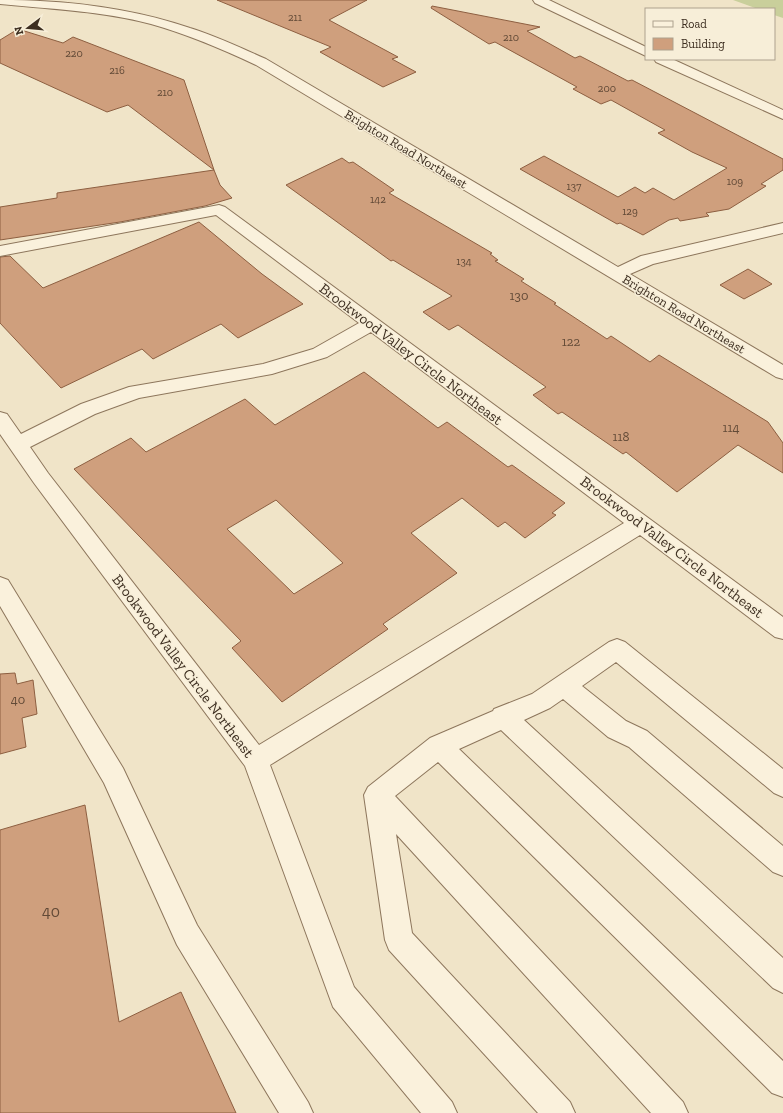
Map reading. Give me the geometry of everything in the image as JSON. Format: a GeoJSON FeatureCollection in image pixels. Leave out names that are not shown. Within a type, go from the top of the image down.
{"type":"FeatureCollection","features":[{"type":"Feature","properties":{"kind":"street","name":"Brighton Road Northeast"},"geometry":{"type":"LineString","coordinates":[[0,0],[122,14],[173,26],[219,42],[261,62],[783,373]]}},
{"type":"Feature","properties":{"kind":"street"},"geometry":{"type":"LineString","coordinates":[[538,0],[645,52]]}},
{"type":"Feature","properties":{"kind":"street"},"geometry":{"type":"LineString","coordinates":[[663,60],[783,116]]}},
{"type":"Feature","properties":{"kind":"street","name":"Brookwood Valley Circle Northeast"},"geometry":{"type":"LineString","coordinates":[[0,251],[218,210],[783,630]]}},
{"type":"Feature","properties":{"kind":"street"},"geometry":{"type":"LineString","coordinates":[[616,274],[647,260],[783,228]]}},
{"type":"Feature","properties":{"kind":"street"},"geometry":{"type":"LineString","coordinates":[[18,444],[88,409],[136,392],[265,370],[320,352],[371,324]]}},
{"type":"Feature","properties":{"kind":"street","name":"Brookwood Valley Circle Northeast"},"geometry":{"type":"LineString","coordinates":[[0,419],[41,478],[256,760],[343,997],[441,1113]]}},
{"type":"Feature","properties":{"kind":"street"},"geometry":{"type":"LineString","coordinates":[[256,760],[640,524]]}},
{"type":"Feature","properties":{"kind":"street"},"geometry":{"type":"LineString","coordinates":[[0,586],[114,776],[187,935],[297,1113]]}},
{"type":"Feature","properties":{"kind":"street"},"geometry":{"type":"LineString","coordinates":[[377,795],[439,746],[503,716],[541,701],[617,649],[783,785]]}},
{"type":"Feature","properties":{"kind":"street"},"geometry":{"type":"LineString","coordinates":[[564,686],[617,729],[638,739],[783,863]]}},
{"type":"Feature","properties":{"kind":"street"},"geometry":{"type":"LineString","coordinates":[[503,716],[783,978]]}},
{"type":"Feature","properties":{"kind":"street"},"geometry":{"type":"LineString","coordinates":[[439,746],[783,1082]]}},
{"type":"Feature","properties":{"kind":"street"},"geometry":{"type":"LineString","coordinates":[[377,795],[399,940],[559,1113]]}},
{"type":"Feature","properties":{"kind":"street"},"geometry":{"type":"LineString","coordinates":[[377,795],[672,1113]]}},
{"type":"Feature","properties":{"kind":"green space"},"geometry":{"type":"Polygon","coordinates":[[[733,0],[783,0],[783,18],[775,15],[775,8],[755,8],[733,0]]]}},
{"type":"Feature","properties":{"kind":"building"},"geometry":{"type":"Polygon","coordinates":[[[217,0],[367,0],[329,20],[398,57],[392,59],[416,72],[383,87],[320,52],[331,47],[217,0]]]}},
{"type":"Feature","properties":{"kind":"building"},"geometry":{"type":"Polygon","coordinates":[[[432,6],[540,27],[527,31],[575,58],[580,56],[628,81],[632,80],[783,159],[783,170],[761,184],[766,186],[729,209],[706,213],[709,216],[680,221],[678,218],[669,220],[643,235],[620,223],[617,224],[520,169],[544,156],[618,197],[635,187],[645,193],[653,188],[674,200],[727,168],[692,152],[658,133],[665,130],[611,100],[601,104],[573,89],[577,87],[495,42],[489,44],[431,8],[432,6]]]}},
{"type":"Feature","properties":{"kind":"building"},"geometry":{"type":"Polygon","coordinates":[[[18,29],[63,43],[73,37],[184,80],[214,170],[128,105],[107,112],[0,63],[0,40],[18,29]]]}},
{"type":"Feature","properties":{"kind":"building"},"geometry":{"type":"Polygon","coordinates":[[[342,158],[349,163],[353,162],[394,190],[389,193],[492,253],[490,254],[498,260],[495,261],[524,279],[521,281],[556,303],[554,304],[607,339],[611,336],[650,362],[659,355],[768,422],[783,443],[783,473],[738,445],[677,492],[626,452],[623,454],[562,412],[558,414],[533,395],[546,387],[458,325],[449,330],[423,312],[452,296],[393,260],[391,261],[286,185],[342,158]]]}},
{"type":"Feature","properties":{"kind":"building"},"geometry":{"type":"Polygon","coordinates":[[[214,170],[220,185],[232,198],[205,206],[120,222],[0,240],[0,207],[57,198],[57,193],[214,170]]]}},
{"type":"Feature","properties":{"kind":"building"},"geometry":{"type":"Polygon","coordinates":[[[199,222],[262,274],[303,304],[238,338],[221,324],[153,359],[142,349],[61,388],[0,323],[0,257],[10,256],[43,288],[199,222]]]}},
{"type":"Feature","properties":{"kind":"building"},"geometry":{"type":"Polygon","coordinates":[[[748,269],[772,284],[744,299],[720,285],[748,269]]]}},
{"type":"Feature","properties":{"kind":"building"},"geometry":{"type":"Polygon","coordinates":[[[364,372],[438,428],[447,422],[508,467],[512,465],[565,503],[552,513],[556,515],[525,538],[505,522],[498,527],[462,498],[411,533],[457,573],[383,624],[388,629],[282,702],[232,648],[241,641],[74,469],[131,438],[146,452],[245,399],[275,425],[364,372]],[[276,500],[227,529],[294,594],[343,563],[276,500]]]}},
{"type":"Feature","properties":{"kind":"building"},"geometry":{"type":"Polygon","coordinates":[[[15,673],[17,684],[33,680],[37,714],[22,718],[26,747],[0,754],[0,674],[15,673]]]}},
{"type":"Feature","properties":{"kind":"building"},"geometry":{"type":"Polygon","coordinates":[[[85,805],[119,1022],[181,992],[236,1113],[0,1113],[0,830],[85,805]]]}}]}
